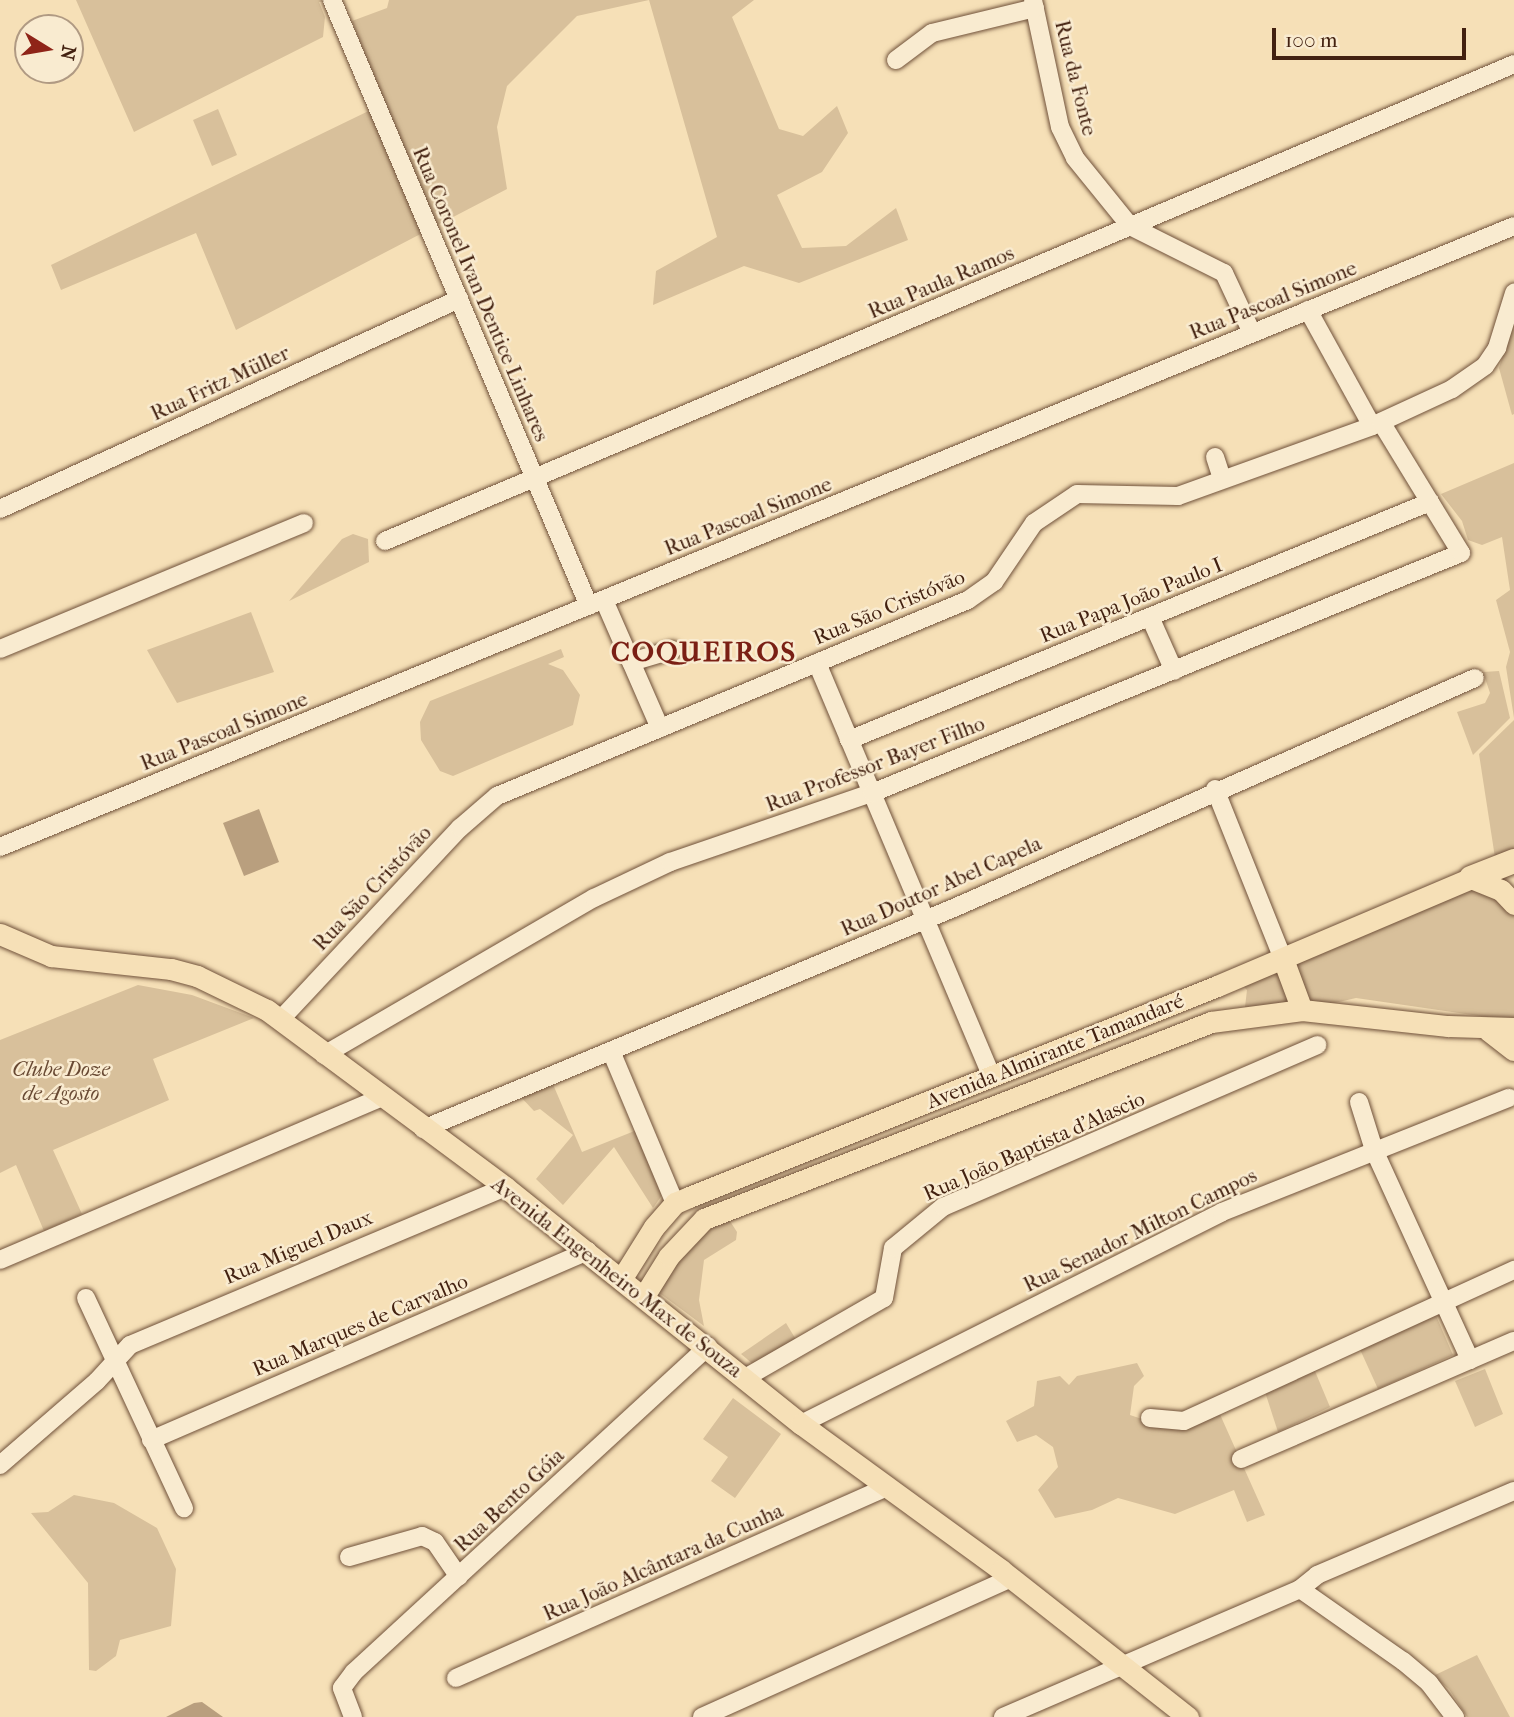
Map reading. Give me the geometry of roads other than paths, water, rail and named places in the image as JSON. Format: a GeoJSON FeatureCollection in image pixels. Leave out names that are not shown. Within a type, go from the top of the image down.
{"type":"FeatureCollection","features":[{"type":"Feature","properties":{"kind":"highway"},"geometry":{"type":"LineString","coordinates":[[1471,878],[1514,861]]}},
{"type":"Feature","properties":{"kind":"highway"},"geometry":{"type":"LineString","coordinates":[[1502,1029],[1514,1049]]}},
{"type":"Feature","properties":{"kind":"main road","name":"Avenida Almirante Tamandaré"},"geometry":{"type":"LineString","coordinates":[[622,1278],[654,1227],[676,1203],[1217,986],[1471,878]]}},
{"type":"Feature","properties":{"kind":"main road"},"geometry":{"type":"LineString","coordinates":[[1471,878],[1501,890],[1514,904]]}},
{"type":"Feature","properties":{"kind":"main road","name":"Avenida Engenheiro Max de Souza"},"geometry":{"type":"LineString","coordinates":[[0,934],[51,956],[172,969],[197,976],[250,999],[281,1019],[380,1098],[505,1186],[708,1347],[800,1424],[1011,1578],[1188,1717]]}},
{"type":"Feature","properties":{"kind":"main road"},"geometry":{"type":"LineString","coordinates":[[1283,959],[1302,1010]]}},
{"type":"Feature","properties":{"kind":"main road"},"geometry":{"type":"LineString","coordinates":[[1217,986],[1235,996],[1233,1016]]}},
{"type":"Feature","properties":{"kind":"main road","name":"Avenida Almirante Tamandaré"},"geometry":{"type":"LineString","coordinates":[[692,1227],[1114,1056],[1233,1016],[1302,1010],[1502,1029]]}},
{"type":"Feature","properties":{"kind":"main road"},"geometry":{"type":"LineString","coordinates":[[644,1296],[692,1227],[676,1203]]}},
{"type":"Feature","properties":{"kind":"street","name":"Rua Coronel Ivan Dentice Linhares"},"geometry":{"type":"LineString","coordinates":[[332,0],[534,478],[596,603],[631,662],[660,728]]}},
{"type":"Feature","properties":{"kind":"street"},"geometry":{"type":"LineString","coordinates":[[896,60],[932,33],[1034,4]]}},
{"type":"Feature","properties":{"kind":"street","name":"Rua da Fonte"},"geometry":{"type":"LineString","coordinates":[[1034,4],[1067,145],[1130,226],[1224,273],[1252,333]]}},
{"type":"Feature","properties":{"kind":"street","name":"Rua Paula Ramos"},"geometry":{"type":"LineString","coordinates":[[386,541],[1514,64]]}},
{"type":"Feature","properties":{"kind":"street","name":"Rua Pascoal Simone"},"geometry":{"type":"LineString","coordinates":[[0,847],[1514,226]]}},
{"type":"Feature","properties":{"kind":"street","name":"Rua São Cristóvão"},"geometry":{"type":"LineString","coordinates":[[281,1019],[482,807],[514,789],[981,593],[1034,523],[1070,498],[1096,492],[1167,497],[1377,424],[1452,389],[1485,366],[1506,327],[1514,293]]}},
{"type":"Feature","properties":{"kind":"street","name":"Rua Fritz Müller"},"geometry":{"type":"LineString","coordinates":[[0,509],[459,299]]}},
{"type":"Feature","properties":{"kind":"street"},"geometry":{"type":"LineString","coordinates":[[1308,310],[1377,424],[1430,502]]}},
{"type":"Feature","properties":{"kind":"street"},"geometry":{"type":"LineString","coordinates":[[1215,457],[1222,480]]}},
{"type":"Feature","properties":{"kind":"street","name":"Rua Professor Bayer Filho"},"geometry":{"type":"LineString","coordinates":[[324,1055],[630,880],[670,862],[872,793],[1461,553],[1430,502]]}},
{"type":"Feature","properties":{"kind":"street","name":"Rua Papa João Paulo I"},"geometry":{"type":"LineString","coordinates":[[849,740],[1430,502]]}},
{"type":"Feature","properties":{"kind":"street"},"geometry":{"type":"LineString","coordinates":[[0,649],[304,523]]}},
{"type":"Feature","properties":{"kind":"street"},"geometry":{"type":"LineString","coordinates":[[1150,617],[1174,671]]}},
{"type":"Feature","properties":{"kind":"street"},"geometry":{"type":"LineString","coordinates":[[631,662],[672,650]]}},
{"type":"Feature","properties":{"kind":"street"},"geometry":{"type":"LineString","coordinates":[[817,663],[991,1075]]}},
{"type":"Feature","properties":{"kind":"street","name":"Rua Doutor Abel Capela"},"geometry":{"type":"LineString","coordinates":[[423,1129],[925,920],[1215,789],[1475,678]]}},
{"type":"Feature","properties":{"kind":"street"},"geometry":{"type":"LineString","coordinates":[[1215,789],[1283,959]]}},
{"type":"Feature","properties":{"kind":"street","name":"Rua João Baptista d'Alascio"},"geometry":{"type":"LineString","coordinates":[[745,1378],[884,1298],[893,1248],[943,1207],[1318,1045]]}},
{"type":"Feature","properties":{"kind":"street"},"geometry":{"type":"LineString","coordinates":[[611,1051],[676,1203]]}},
{"type":"Feature","properties":{"kind":"street"},"geometry":{"type":"LineString","coordinates":[[0,1260],[380,1098]]}},
{"type":"Feature","properties":{"kind":"street","name":"Rua Senador Milton Campos"},"geometry":{"type":"LineString","coordinates":[[800,1424],[1222,1212],[1509,1098]]}},
{"type":"Feature","properties":{"kind":"street"},"geometry":{"type":"LineString","coordinates":[[1359,1102],[1374,1150],[1470,1360]]}},
{"type":"Feature","properties":{"kind":"street","name":"Rua Miguel Daux"},"geometry":{"type":"LineString","coordinates":[[0,1465],[97,1381],[130,1345],[505,1186]]}},
{"type":"Feature","properties":{"kind":"street","name":"Rua Marques de Carvalho"},"geometry":{"type":"LineString","coordinates":[[151,1440],[588,1251]]}},
{"type":"Feature","properties":{"kind":"street"},"geometry":{"type":"LineString","coordinates":[[1150,1418],[1184,1421],[1514,1270]]}},
{"type":"Feature","properties":{"kind":"street"},"geometry":{"type":"LineString","coordinates":[[86,1298],[184,1508]]}},
{"type":"Feature","properties":{"kind":"street"},"geometry":{"type":"LineString","coordinates":[[1241,1459],[1514,1341]]}},
{"type":"Feature","properties":{"kind":"street","name":"Rua Bento Góia"},"geometry":{"type":"LineString","coordinates":[[354,1717],[342,1688],[708,1347]]}},
{"type":"Feature","properties":{"kind":"street","name":"Rua João Alcântara da Cunha"},"geometry":{"type":"LineString","coordinates":[[456,1678],[887,1487]]}},
{"type":"Feature","properties":{"kind":"street"},"geometry":{"type":"LineString","coordinates":[[1003,1717],[1121,1663],[1300,1589],[1317,1575],[1512,1496]]}},
{"type":"Feature","properties":{"kind":"street"},"geometry":{"type":"LineString","coordinates":[[348,1557],[422,1536],[435,1542],[459,1577]]}},
{"type":"Feature","properties":{"kind":"street"},"geometry":{"type":"LineString","coordinates":[[702,1717],[1011,1578]]}},
{"type":"Feature","properties":{"kind":"street"},"geometry":{"type":"LineString","coordinates":[[1300,1589],[1404,1661],[1429,1683],[1455,1717]]}},
{"type":"Feature","properties":{"kind":"district","name":"COQUEIROS"},"geometry":{"type":"Point","coordinates":[704,652]}},
{"type":"Feature","properties":{"kind":"park label","name":"Clube Doze de Agosto"},"geometry":{"type":"Point","coordinates":[61,1081]}}]}
